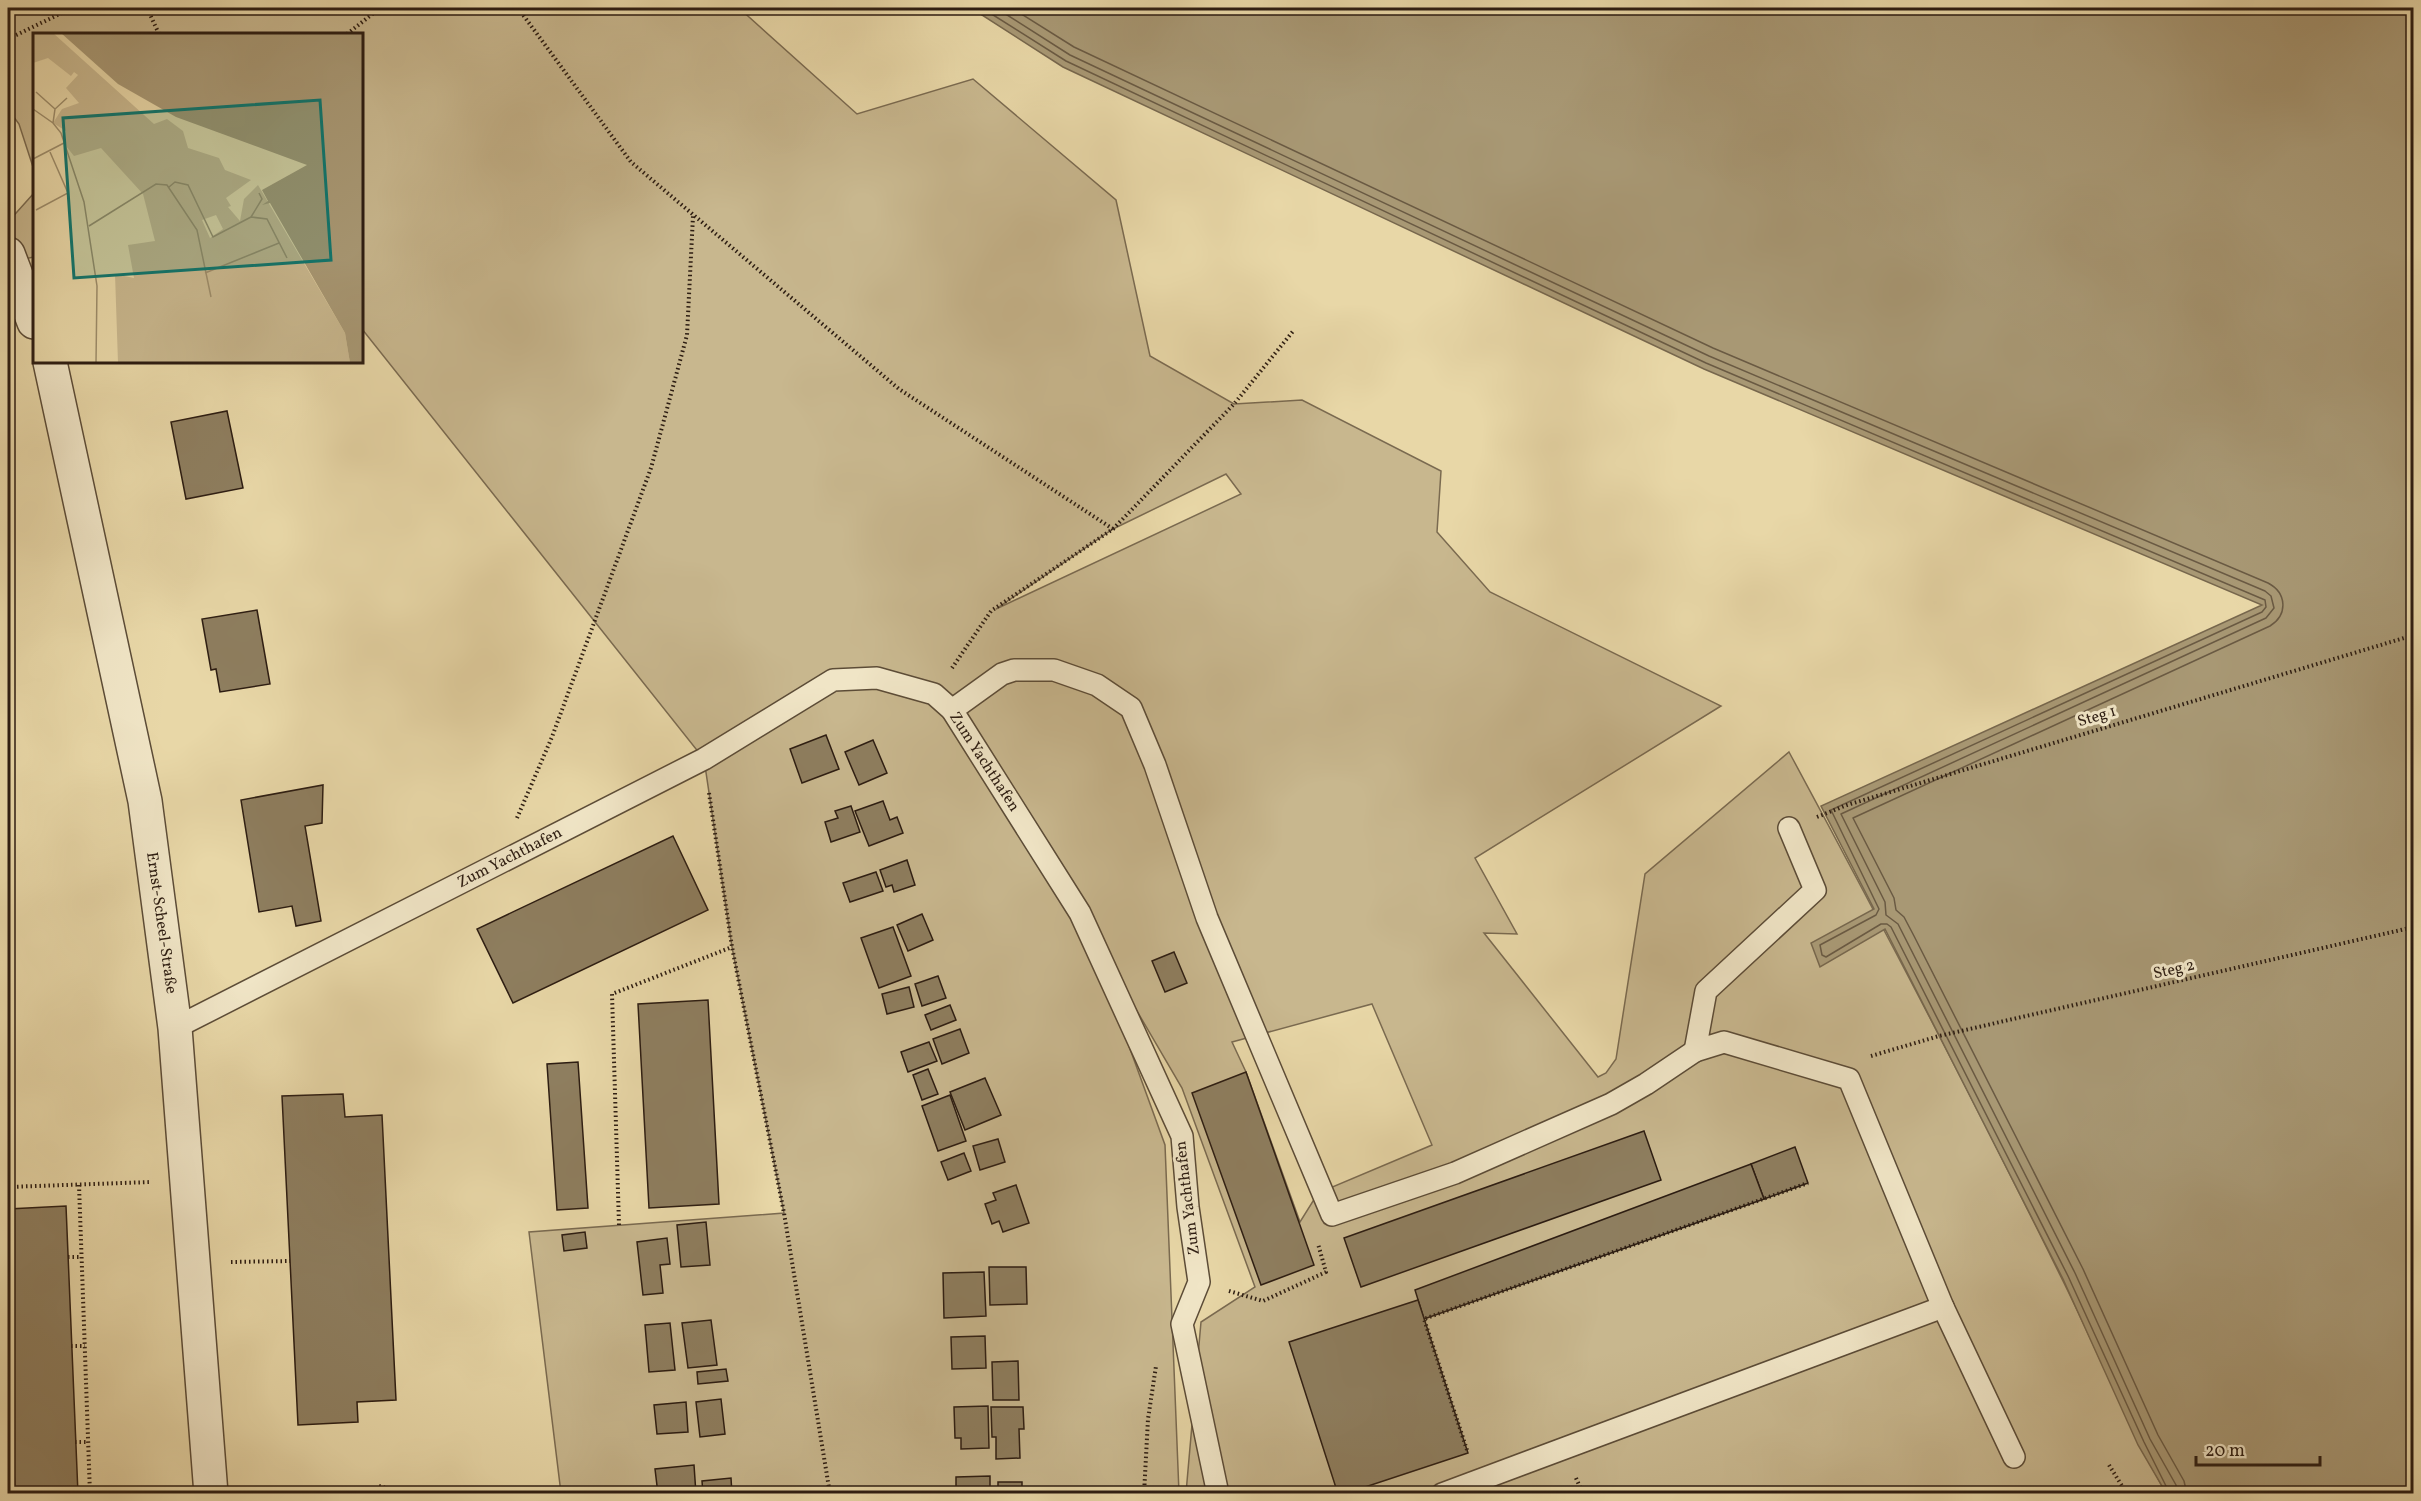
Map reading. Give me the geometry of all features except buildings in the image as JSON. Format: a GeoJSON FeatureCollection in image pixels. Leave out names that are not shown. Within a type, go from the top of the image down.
{"type":"FeatureCollection","features":[{"type":"Feature","properties":{"kind":"street"},"geometry":{"type":"LineString","coordinates":[[8,254],[33,319]]}},
{"type":"Feature","properties":{"kind":"street","name":"Ernst-Scheel-Straße"},"geometry":{"type":"LineString","coordinates":[[51,363],[145,801],[175,1028],[211,1494]]}},
{"type":"Feature","properties":{"kind":"lane"},"geometry":{"type":"LineString","coordinates":[[952,710],[1002,674],[1014,670],[1054,670],[1097,685],[1131,708],[1155,765],[1208,918],[1332,1215],[1455,1173],[1611,1104],[1695,1051],[1724,1042],[1849,1079],[1943,1307],[2014,1457]]}},
{"type":"Feature","properties":{"kind":"lane","name":"Zum Yachthafen"},"geometry":{"type":"LineString","coordinates":[[175,1028],[704,759],[833,680],[877,678],[934,694],[952,710],[1080,913],[1182,1136],[1188,1207],[1199,1282]]}},
{"type":"Feature","properties":{"kind":"lane"},"geometry":{"type":"LineString","coordinates":[[1695,1051],[1706,990],[1815,890],[1789,828]]}},
{"type":"Feature","properties":{"kind":"lane"},"geometry":{"type":"LineString","coordinates":[[1199,1282],[1182,1324],[1218,1494]]}},
{"type":"Feature","properties":{"kind":"lane"},"geometry":{"type":"LineString","coordinates":[[1442,1494],[1943,1307]]}},
{"type":"Feature","properties":{"kind":"path"},"geometry":{"type":"LineString","coordinates":[[8,39],[72,8]]}},
{"type":"Feature","properties":{"kind":"path"},"geometry":{"type":"LineString","coordinates":[[147,8],[159,33]]}},
{"type":"Feature","properties":{"kind":"path"},"geometry":{"type":"LineString","coordinates":[[348,33],[380,8]]}},
{"type":"Feature","properties":{"kind":"path"},"geometry":{"type":"LineString","coordinates":[[518,8],[631,162],[899,389],[1113,529]]}},
{"type":"Feature","properties":{"kind":"path"},"geometry":{"type":"LineString","coordinates":[[496,865],[552,737],[651,468],[687,335],[694,216]]}},
{"type":"Feature","properties":{"kind":"path"},"geometry":{"type":"LineString","coordinates":[[934,694],[991,611],[1113,529],[1234,404],[1294,330]]}},
{"type":"Feature","properties":{"kind":"path","name":"Steg 1"},"geometry":{"type":"LineString","coordinates":[[1789,828],[1847,805],[2414,635]]}},
{"type":"Feature","properties":{"kind":"path"},"geometry":{"type":"LineString","coordinates":[[704,759],[732,947],[784,1213],[830,1494]]}},
{"type":"Feature","properties":{"kind":"path","name":"Steg 2"},"geometry":{"type":"LineString","coordinates":[[1842,1077],[1856,1060],[1940,1036],[2414,927]]}},
{"type":"Feature","properties":{"kind":"path"},"geometry":{"type":"LineString","coordinates":[[619,1225],[612,994],[732,947]]}},
{"type":"Feature","properties":{"kind":"path"},"geometry":{"type":"LineString","coordinates":[[8,1187],[188,1180]]}},
{"type":"Feature","properties":{"kind":"path"},"geometry":{"type":"LineString","coordinates":[[1462,1486],[1468,1453],[1424,1319],[1808,1183]]}},
{"type":"Feature","properties":{"kind":"path"},"geometry":{"type":"LineString","coordinates":[[79,1185],[90,1494]]}},
{"type":"Feature","properties":{"kind":"path"},"geometry":{"type":"LineString","coordinates":[[1199,1282],[1263,1301],[1326,1272],[1313,1223],[1332,1215]]}},
{"type":"Feature","properties":{"kind":"path"},"geometry":{"type":"LineString","coordinates":[[68,1257],[81,1257]]}},
{"type":"Feature","properties":{"kind":"path"},"geometry":{"type":"LineString","coordinates":[[194,1263],[290,1262]]}},
{"type":"Feature","properties":{"kind":"path"},"geometry":{"type":"LineString","coordinates":[[71,1346],[84,1346]]}},
{"type":"Feature","properties":{"kind":"path"},"geometry":{"type":"LineString","coordinates":[[1144,1494],[1148,1419],[1156,1365]]}},
{"type":"Feature","properties":{"kind":"path"},"geometry":{"type":"LineString","coordinates":[[75,1442],[88,1442]]}},
{"type":"Feature","properties":{"kind":"path"},"geometry":{"type":"LineString","coordinates":[[2109,1465],[2127,1494]]}},
{"type":"Feature","properties":{"kind":"path"},"geometry":{"type":"LineString","coordinates":[[379,1485],[406,1494]]}},
{"type":"Feature","properties":{"kind":"shaded area"},"geometry":{"type":"Polygon","coordinates":[[[8,8],[739,8],[857,114],[973,79],[1116,200],[1150,356],[1234,404],[1302,400],[1441,471],[1437,532],[1490,592],[1721,706],[1475,858],[1517,934],[1484,933],[1598,1077],[1606,1073],[1616,1059],[1645,874],[1789,752],[1995,1145],[2166,1493],[1186,1493],[1201,1322],[1255,1287],[1182,1088],[1082,917],[1165,1145],[1179,1493],[561,1493],[529,1232],[784,1213],[732,947],[704,759],[363,330],[363,33],[33,33],[33,167],[19,124],[8,109],[8,8]],[[1226,474],[1113,529],[996,609],[1241,494],[1226,474]],[[1372,1004],[1232,1042],[1246,1072],[1300,1222],[1318,1193],[1432,1145],[1372,1004]]]}},
{"type":"Feature","properties":{"kind":"shaded area"},"geometry":{"type":"Polygon","coordinates":[[[33,194],[33,257],[10,262],[8,222],[33,194]]]}},
{"type":"Feature","properties":{"kind":"water"},"geometry":{"type":"Polygon","coordinates":[[[971,8],[2413,8],[2413,1493],[2166,1493],[2138,1445],[2063,1279],[1885,929],[1820,967],[1811,943],[1874,909],[1821,806],[2262,605],[1704,369],[1063,67],[971,8]]]}}]}
